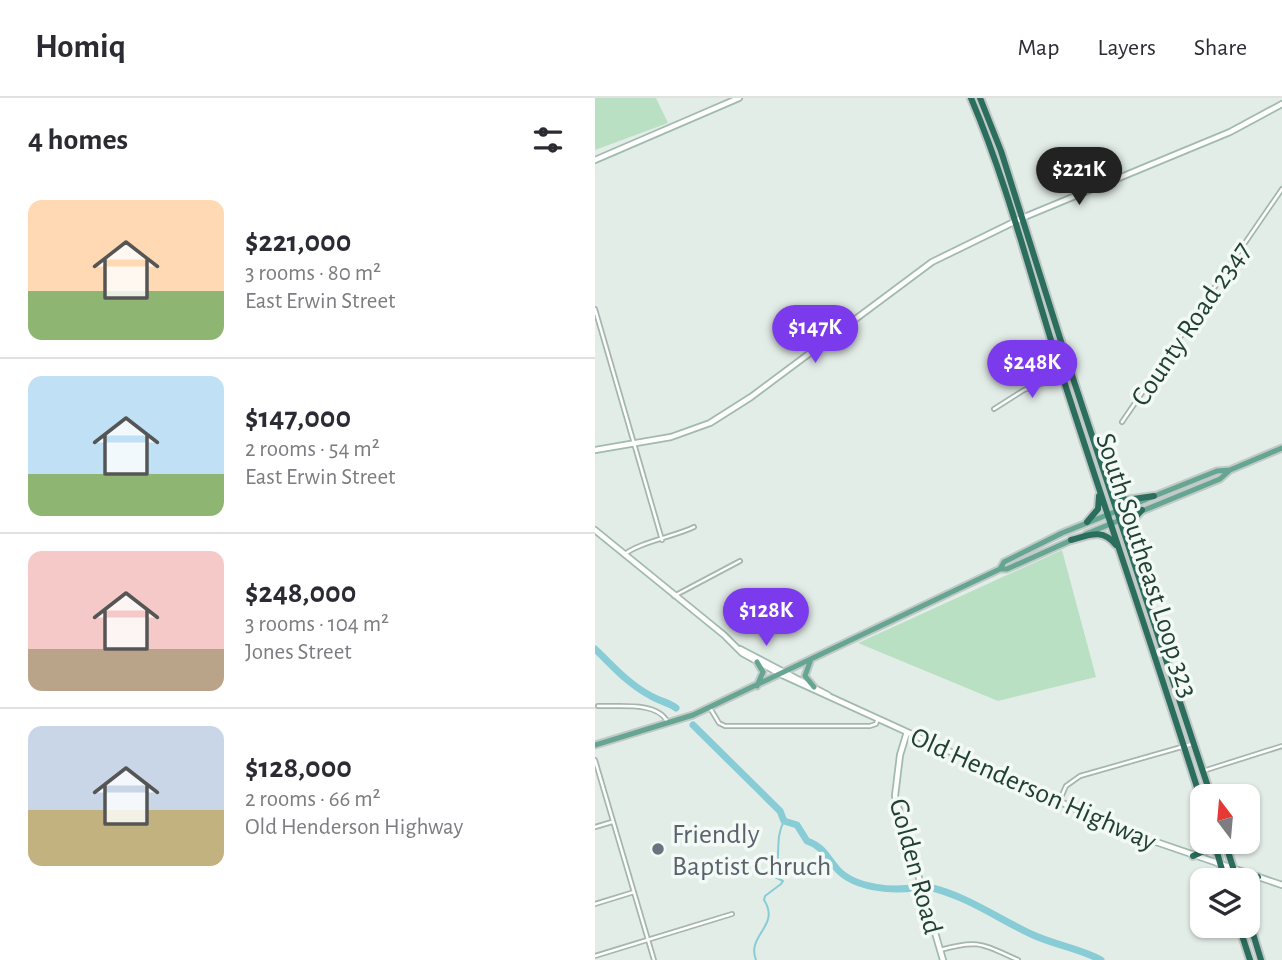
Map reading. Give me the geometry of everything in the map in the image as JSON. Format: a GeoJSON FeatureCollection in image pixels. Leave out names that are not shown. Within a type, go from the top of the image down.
{"type":"FeatureCollection","features":[{"type":"Feature","properties":{"kind":"highway","name":"South Southeast Loop 323"},"geometry":{"type":"LineString","coordinates":[[971,98],[1014,221],[1196,784]]}},
{"type":"Feature","properties":{"kind":"highway","name":"South Southeast Loop 323"},"geometry":{"type":"LineString","coordinates":[[980,98],[997,139],[1207,784]]}},
{"type":"Feature","properties":{"kind":"highway"},"geometry":{"type":"LineString","coordinates":[[1087,522],[1099,507],[1096,476]]}},
{"type":"Feature","properties":{"kind":"highway"},"geometry":{"type":"LineString","coordinates":[[1109,487],[1126,500],[1154,496]]}},
{"type":"Feature","properties":{"kind":"highway"},"geometry":{"type":"LineString","coordinates":[[1129,550],[1129,526],[1142,510]]}},
{"type":"Feature","properties":{"kind":"highway"},"geometry":{"type":"LineString","coordinates":[[1071,540],[1100,533],[1109,537],[1119,549]]}},
{"type":"Feature","properties":{"kind":"highway"},"geometry":{"type":"LineString","coordinates":[[1153,650],[1162,647]]}},
{"type":"Feature","properties":{"kind":"highway"},"geometry":{"type":"LineString","coordinates":[[1193,856],[1197,854]]}},
{"type":"Feature","properties":{"kind":"highway"},"geometry":{"type":"LineString","coordinates":[[1217,854],[1222,868]]}},
{"type":"Feature","properties":{"kind":"highway"},"geometry":{"type":"LineString","coordinates":[[1243,938],[1250,960]]}},
{"type":"Feature","properties":{"kind":"highway"},"geometry":{"type":"LineString","coordinates":[[1254,938],[1261,960]]}},
{"type":"Feature","properties":{"kind":"main road"},"geometry":{"type":"LineString","coordinates":[[595,160],[739,98]]}},
{"type":"Feature","properties":{"kind":"main road"},"geometry":{"type":"LineString","coordinates":[[595,450],[681,434],[727,414],[921,269],[943,256],[1014,221],[1222,136],[1282,104]]}},
{"type":"Feature","properties":{"kind":"main road"},"geometry":{"type":"LineString","coordinates":[[1000,569],[1003,562],[1087,522],[1217,471],[1230,470],[1282,448]]}},
{"type":"Feature","properties":{"kind":"main road"},"geometry":{"type":"LineString","coordinates":[[595,745],[668,724],[711,708],[1000,569],[1007,569],[1220,479],[1230,470]]}},
{"type":"Feature","properties":{"kind":"main road","name":"Old Henderson Highway"},"geometry":{"type":"LineString","coordinates":[[595,530],[757,662],[828,695]]}},
{"type":"Feature","properties":{"kind":"main road","name":"Old Henderson Highway"},"geometry":{"type":"LineString","coordinates":[[740,649],[828,695],[1059,802],[1124,831],[1230,868]]}},
{"type":"Feature","properties":{"kind":"main road"},"geometry":{"type":"LineString","coordinates":[[811,659],[805,676],[814,687]]}},
{"type":"Feature","properties":{"kind":"main road"},"geometry":{"type":"LineString","coordinates":[[757,662],[763,672],[757,686]]}},
{"type":"Feature","properties":{"kind":"main road","name":"Golden Road"},"geometry":{"type":"LineString","coordinates":[[908,732],[899,755],[895,796],[943,960]]}},
{"type":"Feature","properties":{"kind":"main road","name":"Old Henderson Highway"},"geometry":{"type":"LineString","coordinates":[[1260,878],[1282,885]]}},
{"type":"Feature","properties":{"kind":"street","name":"County Road 2347"},"geometry":{"type":"LineString","coordinates":[[1122,422],[1282,189]]}},
{"type":"Feature","properties":{"kind":"street"},"geometry":{"type":"LineString","coordinates":[[595,309],[662,540]]}},
{"type":"Feature","properties":{"kind":"street"},"geometry":{"type":"LineString","coordinates":[[994,409],[1024,390],[1062,376]]}},
{"type":"Feature","properties":{"kind":"street"},"geometry":{"type":"LineString","coordinates":[[624,555],[633,548],[694,527]]}},
{"type":"Feature","properties":{"kind":"street"},"geometry":{"type":"LineString","coordinates":[[674,596],[740,561]]}},
{"type":"Feature","properties":{"kind":"street"},"geometry":{"type":"LineString","coordinates":[[598,706],[650,708],[663,715],[668,724]]}},
{"type":"Feature","properties":{"kind":"street"},"geometry":{"type":"LineString","coordinates":[[711,708],[719,723],[727,726],[870,726],[876,724],[878,718]]}},
{"type":"Feature","properties":{"kind":"street"},"geometry":{"type":"LineString","coordinates":[[1059,802],[1072,780],[1194,743]]}},
{"type":"Feature","properties":{"kind":"street"},"geometry":{"type":"LineString","coordinates":[[1203,771],[1282,746]]}},
{"type":"Feature","properties":{"kind":"street"},"geometry":{"type":"LineString","coordinates":[[595,760],[654,960]]}},
{"type":"Feature","properties":{"kind":"street"},"geometry":{"type":"LineString","coordinates":[[595,827],[613,822]]}},
{"type":"Feature","properties":{"kind":"street"},"geometry":{"type":"LineString","coordinates":[[595,904],[634,892]]}},
{"type":"Feature","properties":{"kind":"street"},"geometry":{"type":"LineString","coordinates":[[595,956],[732,914]]}},
{"type":"Feature","properties":{"kind":"street"},"geometry":{"type":"LineString","coordinates":[[940,950],[973,943],[985,945],[1018,960]]}},
{"type":"Feature","properties":{"kind":"green space"},"geometry":{"type":"Polygon","coordinates":[[[595,98],[656,98],[668,123],[595,150],[595,98]]]}},
{"type":"Feature","properties":{"kind":"green space"},"geometry":{"type":"Polygon","coordinates":[[[1062,550],[1096,677],[998,701],[858,643],[1062,550]]]}},
{"type":"Feature","properties":{"kind":"waterway"},"geometry":{"type":"LineString","coordinates":[[595,649],[635,686],[676,708]]}},
{"type":"Feature","properties":{"kind":"waterway"},"geometry":{"type":"LineString","coordinates":[[693,725],[780,811],[784,821],[797,825],[807,841],[821,849],[845,876],[875,887],[916,887]]}},
{"type":"Feature","properties":{"kind":"waterway"},"geometry":{"type":"LineString","coordinates":[[756,960],[755,944],[769,917],[765,896],[783,881],[774,874],[778,862],[779,835],[784,821]]}},
{"type":"Feature","properties":{"kind":"waterway"},"geometry":{"type":"LineString","coordinates":[[928,887],[968,901],[1040,938],[1101,960]]}},
{"type":"Feature","properties":{"kind":"place","name":"Friendly Baptist Chruch"},"geometry":{"type":"Point","coordinates":[658,849]}}]}
